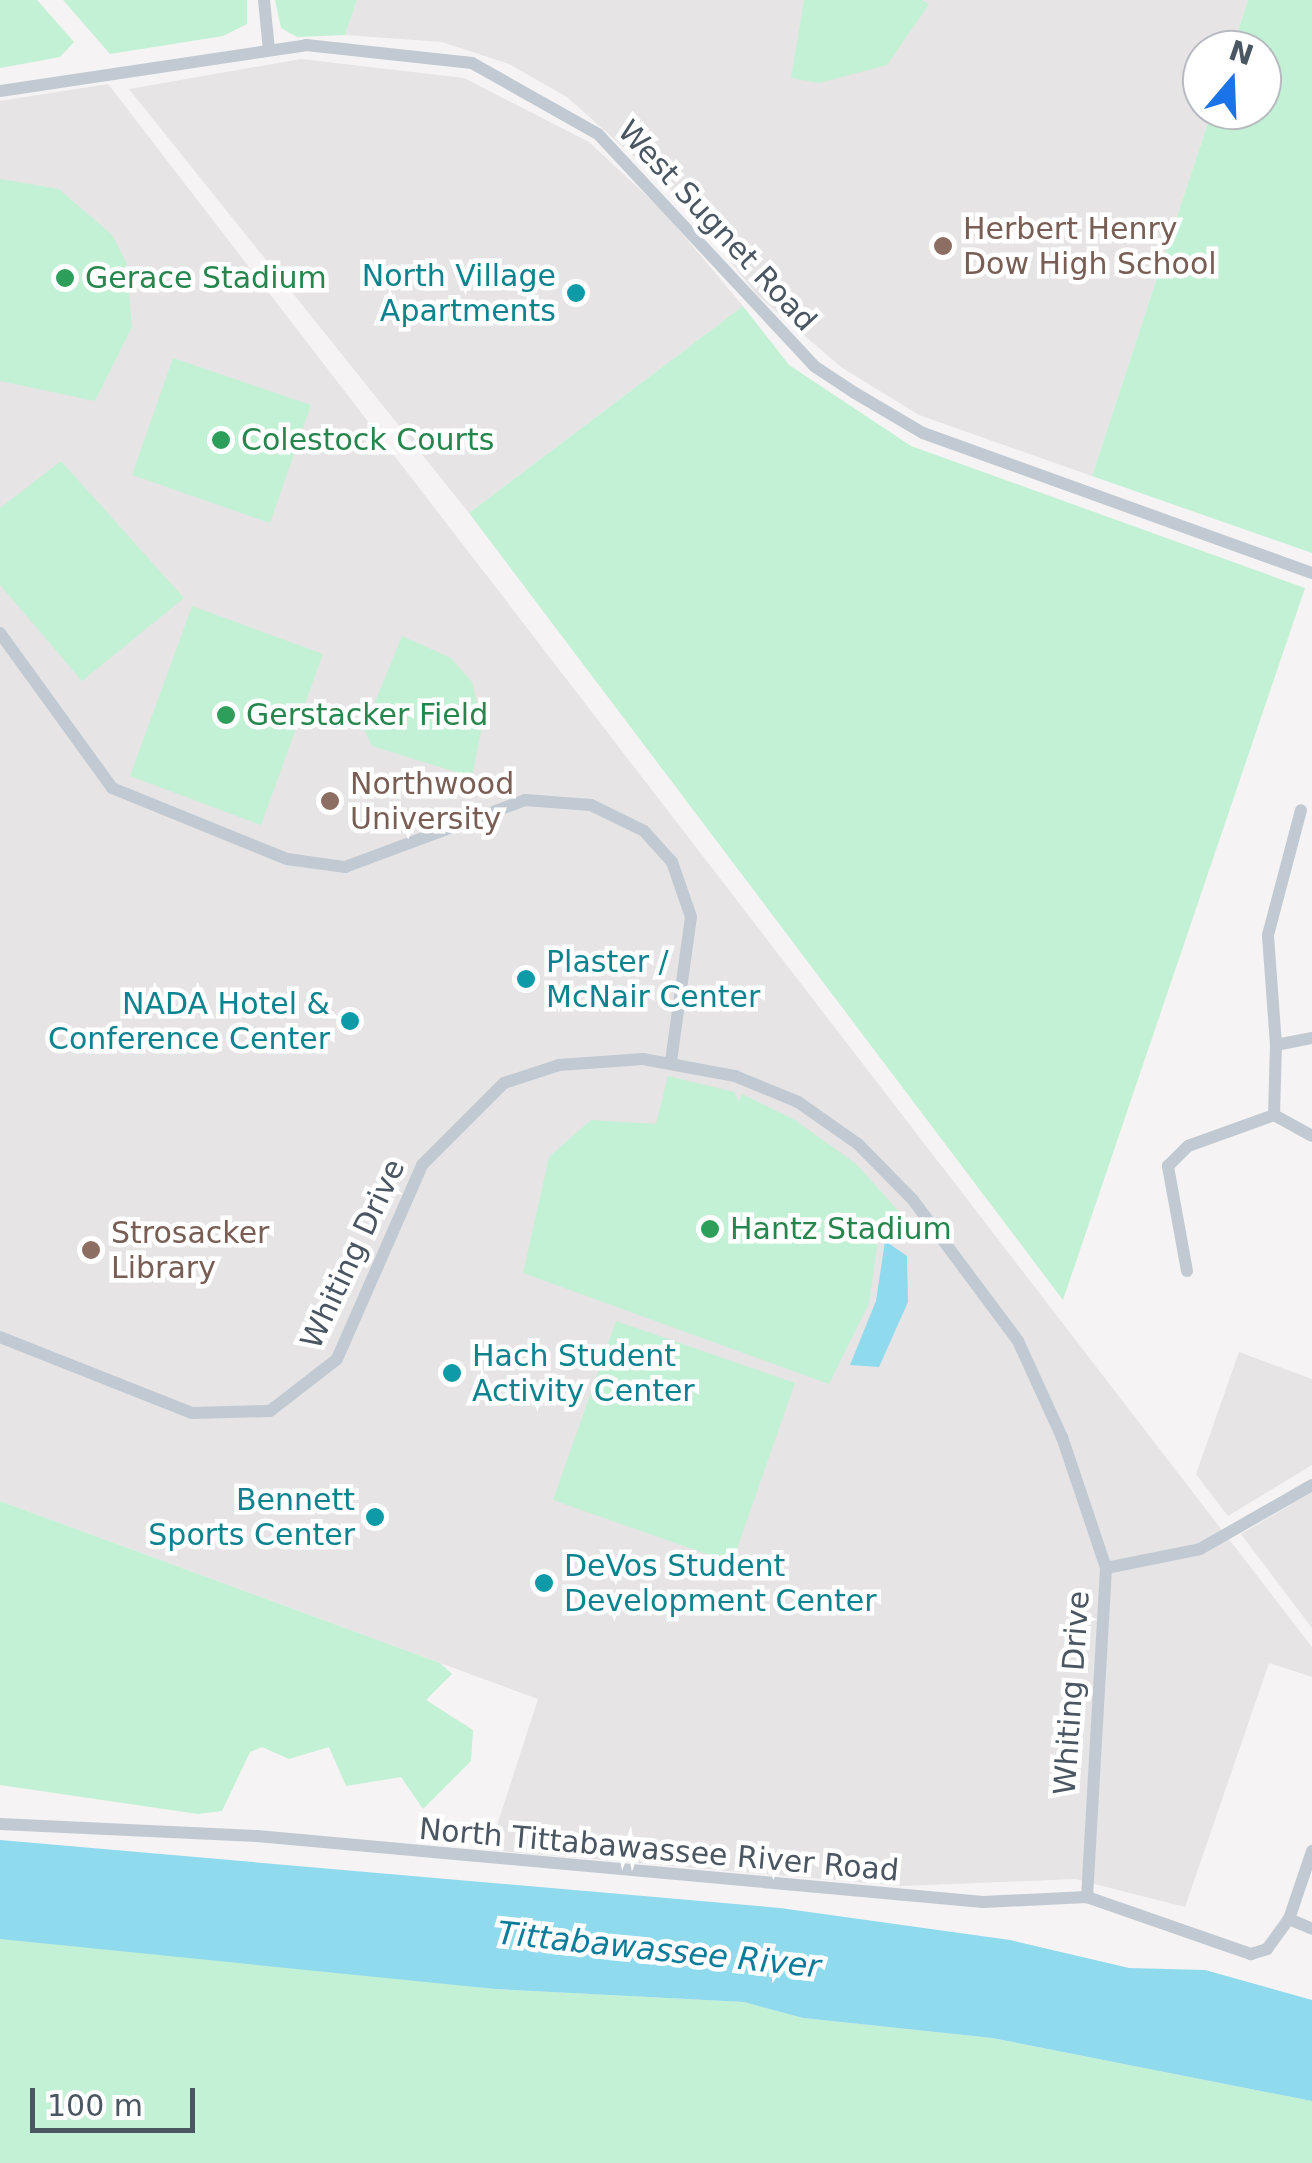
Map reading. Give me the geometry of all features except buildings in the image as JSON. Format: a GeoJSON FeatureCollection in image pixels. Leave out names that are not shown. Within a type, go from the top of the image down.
{"type":"FeatureCollection","features":[{"type":"Feature","properties":{"kind":"street"},"geometry":{"type":"LineString","coordinates":[[264,0],[269,50]]}},
{"type":"Feature","properties":{"kind":"street","name":"West Sugnet Road"},"geometry":{"type":"LineString","coordinates":[[0,92],[269,50],[407,50],[472,63],[536,94],[598,134],[789,341],[855,394],[923,434],[1312,573]]}},
{"type":"Feature","properties":{"kind":"street"},"geometry":{"type":"LineString","coordinates":[[0,634],[112,788],[295,861],[345,867],[525,800],[591,805],[644,830],[672,862],[691,917],[671,1062]]}},
{"type":"Feature","properties":{"kind":"street"},"geometry":{"type":"LineString","coordinates":[[1274,1116],[1276,1044],[1268,935],[1300,810]]}},
{"type":"Feature","properties":{"kind":"street"},"geometry":{"type":"LineString","coordinates":[[1276,1044],[1312,1038]]}},
{"type":"Feature","properties":{"kind":"street","name":"Whiting Drive"},"geometry":{"type":"LineString","coordinates":[[0,1336],[192,1413],[270,1411],[337,1359],[402,1202],[464,1114],[504,1083],[559,1065],[671,1062],[798,1102],[858,1144],[913,1200],[1036,1372],[1106,1568],[1088,1897]]}},
{"type":"Feature","properties":{"kind":"street"},"geometry":{"type":"LineString","coordinates":[[1187,1272],[1168,1166],[1188,1146],[1274,1116],[1312,1136]]}},
{"type":"Feature","properties":{"kind":"street"},"geometry":{"type":"LineString","coordinates":[[1106,1568],[1200,1549],[1312,1485]]}},
{"type":"Feature","properties":{"kind":"street","name":"North Tittabawassee River Road"},"geometry":{"type":"LineString","coordinates":[[0,1824],[257,1836],[949,1900],[1088,1897],[1238,1953],[1267,1950],[1289,1919]]}},
{"type":"Feature","properties":{"kind":"street"},"geometry":{"type":"LineString","coordinates":[[1312,1852],[1289,1919],[1312,1928]]}},
{"type":"Feature","properties":{"kind":"shaded area","name":"Herbert Henry Dow High School"},"geometry":{"type":"Polygon","coordinates":[[[357,0],[1248,0],[1238,30],[1182,30],[1182,130],[1205,130],[1092,476],[919,415],[841,367],[757,295],[679,197],[567,97],[509,64],[442,42],[345,35],[357,0]]]}},
{"type":"Feature","properties":{"kind":"shaded area"},"geometry":{"type":"Polygon","coordinates":[[[301,59],[464,78],[589,142],[664,212],[743,306],[469,513],[129,89],[301,59]]]}},
{"type":"Feature","properties":{"kind":"shaded area","name":"Northwood University"},"geometry":{"type":"Polygon","coordinates":[[[108,84],[1312,1647],[1312,1677],[1269,1663],[1185,1907],[1075,1879],[903,1886],[489,1850],[538,1699],[0,1501],[0,101],[108,84]]]}},
{"type":"Feature","properties":{"kind":"shaded area"},"geometry":{"type":"Polygon","coordinates":[[[1239,1352],[1312,1379],[1312,1465],[1228,1516],[1196,1474],[1239,1352]]]}},
{"type":"Feature","properties":{"kind":"shaded area"},"geometry":{"type":"Polygon","coordinates":[[[1312,1492],[1312,1628],[1241,1534],[1312,1492]]]}},
{"type":"Feature","properties":{"kind":"green space"},"geometry":{"type":"Polygon","coordinates":[[[0,0],[37,0],[74,42],[60,57],[0,68],[0,0]]]}},
{"type":"Feature","properties":{"kind":"green space"},"geometry":{"type":"Polygon","coordinates":[[[63,0],[247,0],[247,24],[223,36],[110,54],[63,0]]]}},
{"type":"Feature","properties":{"kind":"green space"},"geometry":{"type":"Polygon","coordinates":[[[275,0],[357,0],[345,35],[297,37],[281,28],[275,0]]]}},
{"type":"Feature","properties":{"kind":"green space"},"geometry":{"type":"Polygon","coordinates":[[[804,0],[921,0],[929,4],[887,65],[819,83],[791,78],[804,0]]]}},
{"type":"Feature","properties":{"kind":"green space"},"geometry":{"type":"Polygon","coordinates":[[[1248,0],[1312,0],[1312,553],[1092,476],[1205,130],[1282,130],[1282,30],[1238,30],[1248,0]]]}},
{"type":"Feature","properties":{"kind":"green space","name":"Gerace Stadium"},"geometry":{"type":"Polygon","coordinates":[[[0,179],[59,189],[112,235],[126,262],[132,327],[95,401],[0,381],[0,179]]]}},
{"type":"Feature","properties":{"kind":"green space"},"geometry":{"type":"Polygon","coordinates":[[[743,306],[789,365],[911,446],[1305,588],[1063,1300],[469,513],[743,306]]]}},
{"type":"Feature","properties":{"kind":"green space","name":"Colestock Courts"},"geometry":{"type":"Polygon","coordinates":[[[173,358],[311,405],[270,523],[132,475],[173,358]]]}},
{"type":"Feature","properties":{"kind":"green space"},"geometry":{"type":"Polygon","coordinates":[[[61,461],[184,598],[82,681],[0,585],[0,508],[61,461]]]}},
{"type":"Feature","properties":{"kind":"green space","name":"Gerstacker Field"},"geometry":{"type":"Polygon","coordinates":[[[192,606],[323,654],[261,825],[130,776],[192,606]]]}},
{"type":"Feature","properties":{"kind":"green space"},"geometry":{"type":"Polygon","coordinates":[[[402,636],[451,658],[472,682],[482,726],[472,777],[372,746],[364,729],[402,636]]]}},
{"type":"Feature","properties":{"kind":"green space","name":"Hantz Stadium"},"geometry":{"type":"Polygon","coordinates":[[[668,1076],[734,1092],[739,1102],[742,1094],[795,1120],[856,1164],[902,1215],[879,1233],[869,1303],[829,1384],[523,1273],[549,1157],[591,1120],[656,1124],[668,1076]]]}},
{"type":"Feature","properties":{"kind":"green space"},"geometry":{"type":"Polygon","coordinates":[[[616,1321],[795,1383],[732,1563],[553,1500],[616,1321]]]}},
{"type":"Feature","properties":{"kind":"green space"},"geometry":{"type":"Polygon","coordinates":[[[0,1501],[440,1663],[452,1674],[426,1700],[473,1730],[471,1761],[423,1809],[401,1777],[346,1786],[329,1747],[289,1759],[262,1747],[250,1752],[222,1811],[198,1814],[0,1785],[0,1501]]]}},
{"type":"Feature","properties":{"kind":"green space"},"geometry":{"type":"Polygon","coordinates":[[[0,1939],[193,1951],[495,1989],[744,2002],[803,2018],[992,2038],[1312,2101],[1312,2163],[0,2163],[0,1939]]]}},
{"type":"Feature","properties":{"kind":"water"},"geometry":{"type":"Polygon","coordinates":[[[885,1241],[907,1256],[908,1302],[879,1367],[850,1365],[876,1301],[885,1241]]]}},
{"type":"Feature","properties":{"kind":"water","name":"Tittabawassee River"},"geometry":{"type":"Polygon","coordinates":[[[0,1840],[780,1908],[1010,1940],[1129,1968],[1205,1970],[1312,2000],[1312,2101],[992,2038],[803,2018],[744,2002],[495,1989],[0,1939],[0,1840]]]}},
{"type":"Feature","properties":{"kind":"place","name":"Herbert Henry Dow High School"},"geometry":{"type":"Point","coordinates":[943,246]}},
{"type":"Feature","properties":{"kind":"place","name":"Gerace Stadium"},"geometry":{"type":"Point","coordinates":[65,278]}},
{"type":"Feature","properties":{"kind":"place","name":"North Village Apartments"},"geometry":{"type":"Point","coordinates":[576,293]}},
{"type":"Feature","properties":{"kind":"place","name":"Colestock Courts"},"geometry":{"type":"Point","coordinates":[221,440]}},
{"type":"Feature","properties":{"kind":"place","name":"Gerstacker Field"},"geometry":{"type":"Point","coordinates":[226,715]}},
{"type":"Feature","properties":{"kind":"place","name":"Northwood University"},"geometry":{"type":"Point","coordinates":[330,801]}},
{"type":"Feature","properties":{"kind":"place","name":"Plaster / McNair Center"},"geometry":{"type":"Point","coordinates":[526,979]}},
{"type":"Feature","properties":{"kind":"place","name":"NADA Hotel & Conference Center"},"geometry":{"type":"Point","coordinates":[350,1021]}},
{"type":"Feature","properties":{"kind":"place","name":"Hantz Stadium"},"geometry":{"type":"Point","coordinates":[710,1229]}},
{"type":"Feature","properties":{"kind":"place","name":"Strosacker Library"},"geometry":{"type":"Point","coordinates":[91,1250]}},
{"type":"Feature","properties":{"kind":"place","name":"Hach Student Activity Center"},"geometry":{"type":"Point","coordinates":[452,1373]}},
{"type":"Feature","properties":{"kind":"place","name":"Bennett Sports Center"},"geometry":{"type":"Point","coordinates":[375,1517]}},
{"type":"Feature","properties":{"kind":"place","name":"DeVos Student Development Center"},"geometry":{"type":"Point","coordinates":[544,1583]}}]}
